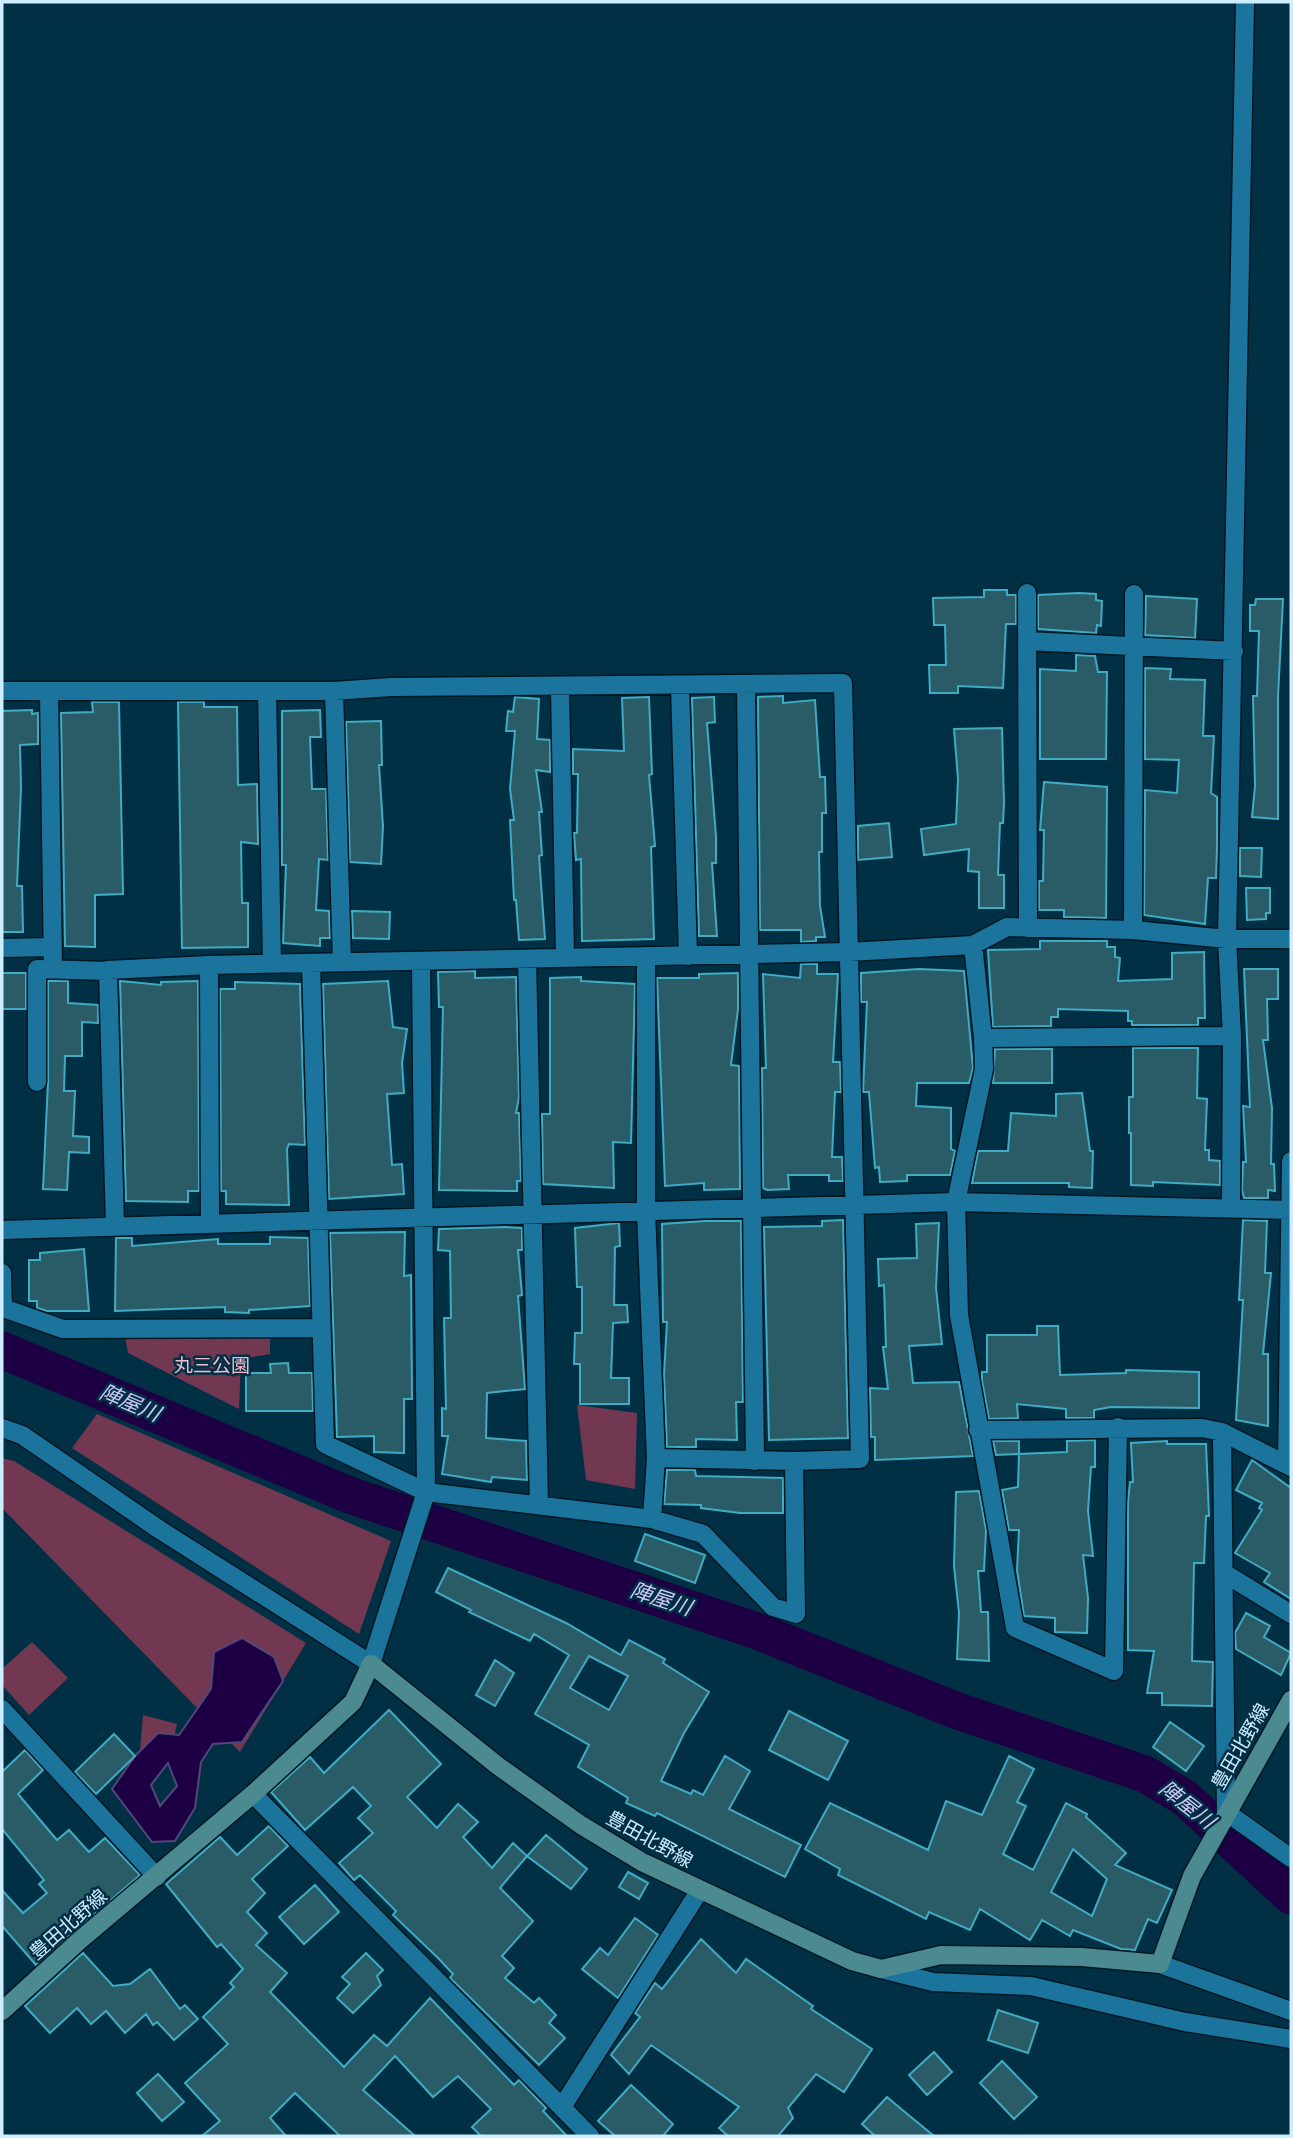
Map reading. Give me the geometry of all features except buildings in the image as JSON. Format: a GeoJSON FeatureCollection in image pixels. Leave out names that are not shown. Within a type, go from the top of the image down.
{"type":"FeatureCollection","features":[{"type":"Feature","properties":{"kind":"main road","name":"豊田北野線"},"geometry":{"type":"LineString","coordinates":[[2,2011],[80,1940],[253,1794],[353,1702],[370,1664],[498,1766],[581,1825],[642,1863],[797,1938],[852,1961],[881,1969],[941,1955],[1082,1957],[1160,1964],[1192,1876],[1291,1700]]}},
{"type":"Feature","properties":{"kind":"street"},"geometry":{"type":"LineString","coordinates":[[1231,1207],[1232,1036],[1227,939],[1245,2]]}},
{"type":"Feature","properties":{"kind":"street"},"geometry":{"type":"LineString","coordinates":[[1027,593],[1028,928]]}},
{"type":"Feature","properties":{"kind":"street"},"geometry":{"type":"LineString","coordinates":[[1133,930],[1132,646],[1135,594]]}},
{"type":"Feature","properties":{"kind":"street"},"geometry":{"type":"LineString","coordinates":[[1027,641],[1234,651]]}},
{"type":"Feature","properties":{"kind":"street"},"geometry":{"type":"LineString","coordinates":[[2,691],[334,691],[391,687],[843,683],[860,1459],[755,1461],[656,1458]]}},
{"type":"Feature","properties":{"kind":"street"},"geometry":{"type":"LineString","coordinates":[[746,685],[755,1461]]}},
{"type":"Feature","properties":{"kind":"street"},"geometry":{"type":"LineString","coordinates":[[680,686],[688,956]]}},
{"type":"Feature","properties":{"kind":"street"},"geometry":{"type":"LineString","coordinates":[[560,687],[565,958]]}},
{"type":"Feature","properties":{"kind":"street"},"geometry":{"type":"LineString","coordinates":[[49,691],[53,969]]}},
{"type":"Feature","properties":{"kind":"street"},"geometry":{"type":"LineString","coordinates":[[267,691],[272,964]]}},
{"type":"Feature","properties":{"kind":"street"},"geometry":{"type":"LineString","coordinates":[[334,691],[342,962]]}},
{"type":"Feature","properties":{"kind":"street"},"geometry":{"type":"LineString","coordinates":[[37,1082],[37,969],[108,971],[209,965],[849,953],[973,945],[1007,926],[1133,930],[1227,939],[1291,939]]}},
{"type":"Feature","properties":{"kind":"street"},"geometry":{"type":"LineString","coordinates":[[973,945],[984,1038],[984,1069],[956,1202],[959,1315],[1015,1628],[1114,1671],[1118,1427]]}},
{"type":"Feature","properties":{"kind":"street"},"geometry":{"type":"LineString","coordinates":[[2,948],[53,947]]}},
{"type":"Feature","properties":{"kind":"street"},"geometry":{"type":"LineString","coordinates":[[646,956],[646,1211],[656,1458],[652,1518]]}},
{"type":"Feature","properties":{"kind":"street"},"geometry":{"type":"LineString","coordinates":[[527,959],[539,1505]]}},
{"type":"Feature","properties":{"kind":"street"},"geometry":{"type":"LineString","coordinates":[[2,1428],[22,1435],[160,1530],[370,1664],[425,1500],[421,961]]}},
{"type":"Feature","properties":{"kind":"street"},"geometry":{"type":"LineString","coordinates":[[311,963],[325,1444],[425,1500],[539,1505],[652,1518],[703,1534],[773,1607],[796,1614],[794,1461]]}},
{"type":"Feature","properties":{"kind":"street"},"geometry":{"type":"LineString","coordinates":[[209,965],[210,1224]]}},
{"type":"Feature","properties":{"kind":"street"},"geometry":{"type":"LineString","coordinates":[[108,971],[115,1226]]}},
{"type":"Feature","properties":{"kind":"street"},"geometry":{"type":"LineString","coordinates":[[984,1038],[1232,1036]]}},
{"type":"Feature","properties":{"kind":"street"},"geometry":{"type":"LineString","coordinates":[[978,1430],[1202,1428],[1222,1432],[1289,1466],[1291,1161]]}},
{"type":"Feature","properties":{"kind":"street"},"geometry":{"type":"LineString","coordinates":[[2,1230],[956,1202],[1291,1210]]}},
{"type":"Feature","properties":{"kind":"street"},"geometry":{"type":"LineString","coordinates":[[2,1273],[3,1308],[62,1329],[321,1328]]}},
{"type":"Feature","properties":{"kind":"street"},"geometry":{"type":"LineString","coordinates":[[1222,1432],[1226,1812],[1291,1858]]}},
{"type":"Feature","properties":{"kind":"street"},"geometry":{"type":"LineString","coordinates":[[1224,1573],[1291,1614]]}},
{"type":"Feature","properties":{"kind":"street"},"geometry":{"type":"LineString","coordinates":[[2,1709],[157,1877]]}},
{"type":"Feature","properties":{"kind":"street"},"geometry":{"type":"LineString","coordinates":[[253,1794],[590,2136]]}},
{"type":"Feature","properties":{"kind":"street"},"geometry":{"type":"LineString","coordinates":[[562,2107],[700,1890]]}},
{"type":"Feature","properties":{"kind":"street"},"geometry":{"type":"LineString","coordinates":[[1160,1964],[1291,2011]]}},
{"type":"Feature","properties":{"kind":"street"},"geometry":{"type":"LineString","coordinates":[[881,1969],[933,1982],[1031,1986],[1185,2022],[1291,2039]]}},
{"type":"Feature","properties":{"kind":"green space","name":"丸三公園"},"geometry":{"type":"Polygon","coordinates":[[[125,1336],[270,1337],[270,1354],[241,1359],[239,1409],[128,1353],[125,1336]]]}},
{"type":"Feature","properties":{"kind":"green space"},"geometry":{"type":"Polygon","coordinates":[[[577,1405],[637,1413],[635,1489],[586,1480],[577,1405]]]}},
{"type":"Feature","properties":{"kind":"green space"},"geometry":{"type":"Polygon","coordinates":[[[97,1414],[391,1541],[359,1634],[72,1448],[97,1414]]]}},
{"type":"Feature","properties":{"kind":"green space"},"geometry":{"type":"Polygon","coordinates":[[[2,1458],[14,1461],[306,1643],[240,1752],[2,1508],[2,1458]]]}},
{"type":"Feature","properties":{"kind":"green space"},"geometry":{"type":"Polygon","coordinates":[[[32,1642],[68,1678],[29,1715],[2,1685],[2,1669],[32,1642]]]}},
{"type":"Feature","properties":{"kind":"green space"},"geometry":{"type":"Polygon","coordinates":[[[143,1715],[177,1724],[169,1758],[140,1749],[143,1715]]]}},
{"type":"Feature","properties":{"kind":"shaded area"},"geometry":{"type":"Polygon","coordinates":[[[242,1638],[274,1657],[283,1681],[242,1742],[213,1744],[201,1762],[195,1808],[175,1841],[152,1842],[112,1789],[135,1756],[158,1733],[179,1735],[211,1689],[214,1652],[242,1638]],[[168,1763],[151,1785],[160,1806],[177,1786],[168,1763]]]}},
{"type":"Feature","properties":{"kind":"waterway","name":"陣屋川"},"geometry":{"type":"LineString","coordinates":[[2,1350],[352,1496],[757,1631],[955,1710],[1145,1774],[1185,1798],[1291,1896]]}}]}
